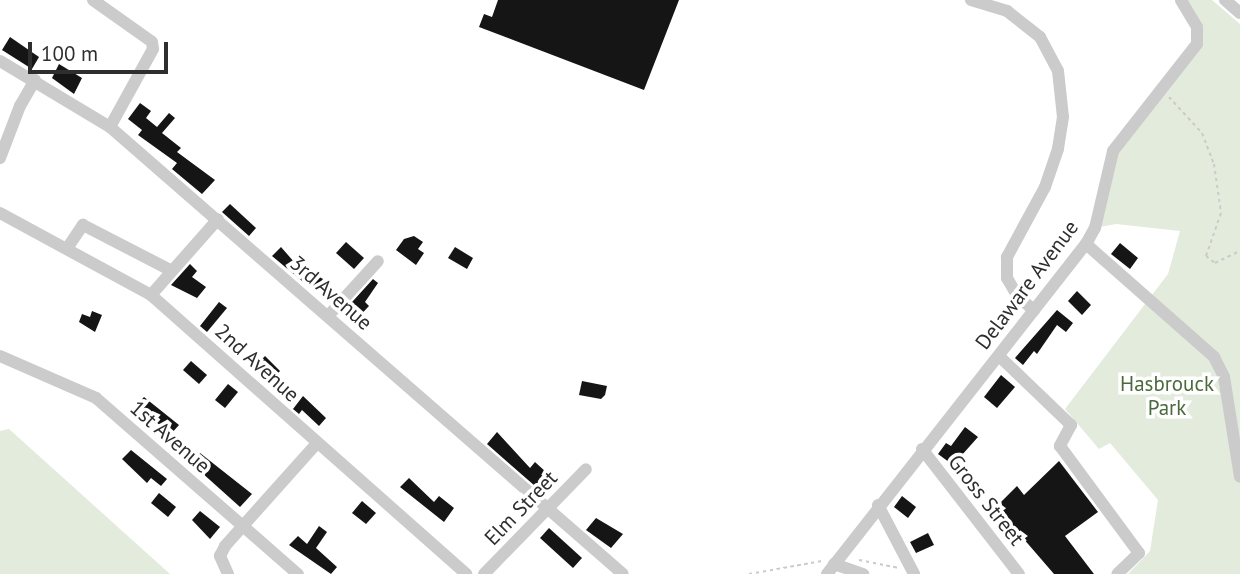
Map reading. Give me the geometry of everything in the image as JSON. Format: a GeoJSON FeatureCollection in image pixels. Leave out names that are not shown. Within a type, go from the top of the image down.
{"type":"FeatureCollection","features":[{"type":"Feature","properties":{"kind":"street"},"geometry":{"type":"LineString","coordinates":[[93,0],[152,42],[153,49],[110,127]]}},
{"type":"Feature","properties":{"kind":"street"},"geometry":{"type":"LineString","coordinates":[[971,0],[1007,11],[1040,37],[1058,71],[1063,117],[1058,149],[1045,187],[1007,257],[1007,278],[1017,295],[1034,311]]}},
{"type":"Feature","properties":{"kind":"street","name":"Delaware Avenue"},"geometry":{"type":"LineString","coordinates":[[831,569],[878,505],[1086,244],[1095,228],[1113,151],[1163,89],[1199,38],[1197,27],[1181,0]]}},
{"type":"Feature","properties":{"kind":"street"},"geometry":{"type":"LineString","coordinates":[[1225,0],[1240,13]]}},
{"type":"Feature","properties":{"kind":"street","name":"3rd Avenue"},"geometry":{"type":"LineString","coordinates":[[0,61],[110,127],[623,574]]}},
{"type":"Feature","properties":{"kind":"street"},"geometry":{"type":"LineString","coordinates":[[0,158],[20,106],[35,80]]}},
{"type":"Feature","properties":{"kind":"street","name":"2nd Avenue"},"geometry":{"type":"LineString","coordinates":[[0,213],[68,247],[151,295],[466,574]]}},
{"type":"Feature","properties":{"kind":"street"},"geometry":{"type":"LineString","coordinates":[[151,295],[218,219]]}},
{"type":"Feature","properties":{"kind":"street"},"geometry":{"type":"LineString","coordinates":[[68,247],[83,225],[172,271]]}},
{"type":"Feature","properties":{"kind":"street"},"geometry":{"type":"LineString","coordinates":[[1086,244],[1214,357],[1224,377],[1240,477]]}},
{"type":"Feature","properties":{"kind":"street"},"geometry":{"type":"LineString","coordinates":[[328,316],[378,261]]}},
{"type":"Feature","properties":{"kind":"street","name":"1st Avenue"},"geometry":{"type":"LineString","coordinates":[[0,356],[96,398],[298,574]]}},
{"type":"Feature","properties":{"kind":"street"},"geometry":{"type":"LineString","coordinates":[[999,356],[1071,425],[1060,446],[1139,553],[1117,574]]}},
{"type":"Feature","properties":{"kind":"street"},"geometry":{"type":"LineString","coordinates":[[228,574],[220,556],[317,443]]}},
{"type":"Feature","properties":{"kind":"street","name":"Gross Street"},"geometry":{"type":"LineString","coordinates":[[922,449],[1019,574]]}},
{"type":"Feature","properties":{"kind":"street","name":"Elm Street"},"geometry":{"type":"LineString","coordinates":[[484,574],[586,469]]}},
{"type":"Feature","properties":{"kind":"street"},"geometry":{"type":"LineString","coordinates":[[878,505],[913,573],[898,574]]}},
{"type":"Feature","properties":{"kind":"street"},"geometry":{"type":"LineString","coordinates":[[831,569],[863,574]]}},
{"type":"Feature","properties":{"kind":"path"},"geometry":{"type":"LineString","coordinates":[[1163,89],[1202,133],[1214,164],[1221,213],[1206,256],[1215,263],[1240,251]]}},
{"type":"Feature","properties":{"kind":"green space","name":"Hasbrouck Park"},"geometry":{"type":"Polygon","coordinates":[[[1181,0],[1212,0],[1240,24],[1240,574],[1128,574],[1150,551],[1158,500],[1110,443],[1099,449],[1065,409],[1168,274],[1180,231],[1116,224],[1095,228],[1107,167],[1197,44],[1181,0]]]}},
{"type":"Feature","properties":{"kind":"green space"},"geometry":{"type":"Polygon","coordinates":[[[9,429],[170,574],[0,574],[0,431],[9,429]]]}},
{"type":"Feature","properties":{"kind":"building"},"geometry":{"type":"Polygon","coordinates":[[[498,0],[679,0],[644,90],[479,27],[484,14],[492,17],[498,0]]]}},
{"type":"Feature","properties":{"kind":"building"},"geometry":{"type":"Polygon","coordinates":[[[10,37],[39,57],[32,69],[2,50],[10,37]]]}},
{"type":"Feature","properties":{"kind":"building"},"geometry":{"type":"Polygon","coordinates":[[[59,64],[82,78],[74,94],[52,78],[59,64]]]}},
{"type":"Feature","properties":{"kind":"building"},"geometry":{"type":"Polygon","coordinates":[[[140,103],[151,111],[146,118],[157,127],[169,113],[175,118],[162,133],[181,148],[177,152],[215,180],[202,194],[172,169],[177,163],[138,135],[142,130],[128,119],[140,103]]]}},
{"type":"Feature","properties":{"kind":"building"},"geometry":{"type":"Polygon","coordinates":[[[230,204],[256,228],[249,236],[222,212],[230,204]]]}},
{"type":"Feature","properties":{"kind":"building"},"geometry":{"type":"Polygon","coordinates":[[[414,236],[423,242],[418,249],[424,253],[416,265],[396,250],[404,239],[414,236]]]}},
{"type":"Feature","properties":{"kind":"building"},"geometry":{"type":"Polygon","coordinates":[[[346,242],[364,258],[354,269],[336,253],[346,242]]]}},
{"type":"Feature","properties":{"kind":"building"},"geometry":{"type":"Polygon","coordinates":[[[1120,243],[1138,258],[1130,269],[1111,254],[1120,243]]]}},
{"type":"Feature","properties":{"kind":"building"},"geometry":{"type":"Polygon","coordinates":[[[281,247],[295,263],[323,279],[314,291],[272,256],[281,247]]]}},
{"type":"Feature","properties":{"kind":"building"},"geometry":{"type":"Polygon","coordinates":[[[455,247],[473,258],[467,269],[448,258],[455,247]]]}},
{"type":"Feature","properties":{"kind":"building"},"geometry":{"type":"Polygon","coordinates":[[[190,264],[197,271],[192,277],[206,287],[197,298],[171,285],[190,264]]]}},
{"type":"Feature","properties":{"kind":"building"},"geometry":{"type":"Polygon","coordinates":[[[373,279],[378,283],[365,302],[369,306],[354,322],[343,312],[373,279]]]}},
{"type":"Feature","properties":{"kind":"building"},"geometry":{"type":"Polygon","coordinates":[[[1077,291],[1091,305],[1082,315],[1068,301],[1077,291]]]}},
{"type":"Feature","properties":{"kind":"building"},"geometry":{"type":"Polygon","coordinates":[[[219,302],[227,308],[207,332],[200,326],[219,302]]]}},
{"type":"Feature","properties":{"kind":"building"},"geometry":{"type":"Polygon","coordinates":[[[1057,310],[1073,323],[1066,332],[1057,325],[1037,354],[1034,351],[1023,365],[1015,358],[1057,310]]]}},
{"type":"Feature","properties":{"kind":"building"},"geometry":{"type":"Polygon","coordinates":[[[92,311],[102,315],[95,332],[79,322],[82,314],[90,317],[92,311]]]}},
{"type":"Feature","properties":{"kind":"building"},"geometry":{"type":"Polygon","coordinates":[[[265,356],[280,371],[272,380],[256,366],[265,356]]]}},
{"type":"Feature","properties":{"kind":"building"},"geometry":{"type":"Polygon","coordinates":[[[191,361],[207,375],[199,384],[183,370],[191,361]]]}},
{"type":"Feature","properties":{"kind":"building"},"geometry":{"type":"Polygon","coordinates":[[[1001,375],[1015,387],[997,408],[984,397],[1001,375]]]}},
{"type":"Feature","properties":{"kind":"building"},"geometry":{"type":"Polygon","coordinates":[[[582,381],[607,386],[605,395],[601,399],[579,395],[582,381]]]}},
{"type":"Feature","properties":{"kind":"building"},"geometry":{"type":"Polygon","coordinates":[[[228,384],[238,392],[225,408],[215,400],[228,384]]]}},
{"type":"Feature","properties":{"kind":"building"},"geometry":{"type":"Polygon","coordinates":[[[303,396],[326,418],[319,426],[302,410],[299,414],[293,409],[303,396]]]}},
{"type":"Feature","properties":{"kind":"building"},"geometry":{"type":"Polygon","coordinates":[[[144,397],[179,425],[171,434],[136,406],[144,397]]]}},
{"type":"Feature","properties":{"kind":"building"},"geometry":{"type":"Polygon","coordinates":[[[965,427],[978,437],[953,465],[938,454],[946,443],[951,446],[965,427]]]}},
{"type":"Feature","properties":{"kind":"building"},"geometry":{"type":"Polygon","coordinates":[[[497,432],[530,468],[535,462],[547,473],[535,486],[487,444],[497,432]]]}},
{"type":"Feature","properties":{"kind":"building"},"geometry":{"type":"Polygon","coordinates":[[[131,450],[167,479],[161,486],[151,478],[147,483],[122,459],[131,450]]]}},
{"type":"Feature","properties":{"kind":"building"},"geometry":{"type":"Polygon","coordinates":[[[200,453],[252,494],[240,507],[191,463],[200,453]]]}},
{"type":"Feature","properties":{"kind":"building"},"geometry":{"type":"Polygon","coordinates":[[[1059,461],[1098,512],[1065,536],[1094,574],[1054,574],[996,507],[1017,486],[1024,495],[1059,461]]]}},
{"type":"Feature","properties":{"kind":"building"},"geometry":{"type":"Polygon","coordinates":[[[409,478],[434,502],[439,496],[454,508],[444,522],[400,487],[409,478]]]}},
{"type":"Feature","properties":{"kind":"building"},"geometry":{"type":"Polygon","coordinates":[[[159,493],[176,507],[168,517],[151,503],[159,493]]]}},
{"type":"Feature","properties":{"kind":"building"},"geometry":{"type":"Polygon","coordinates":[[[902,496],[916,507],[908,518],[894,507],[902,496]]]}},
{"type":"Feature","properties":{"kind":"building"},"geometry":{"type":"Polygon","coordinates":[[[362,501],[376,513],[366,524],[352,513],[362,501]]]}},
{"type":"Feature","properties":{"kind":"building"},"geometry":{"type":"Polygon","coordinates":[[[200,511],[220,527],[210,539],[192,520],[200,511]]]}},
{"type":"Feature","properties":{"kind":"building"},"geometry":{"type":"Polygon","coordinates":[[[596,518],[623,534],[611,548],[586,530],[596,518]]]}},
{"type":"Feature","properties":{"kind":"building"},"geometry":{"type":"Polygon","coordinates":[[[319,526],[327,532],[316,548],[337,567],[331,574],[289,545],[298,536],[307,544],[319,526]]]}},
{"type":"Feature","properties":{"kind":"building"},"geometry":{"type":"Polygon","coordinates":[[[549,528],[582,558],[573,568],[540,538],[549,528]]]}},
{"type":"Feature","properties":{"kind":"building"},"geometry":{"type":"Polygon","coordinates":[[[928,533],[934,545],[916,553],[910,542],[928,533]]]}}]}
